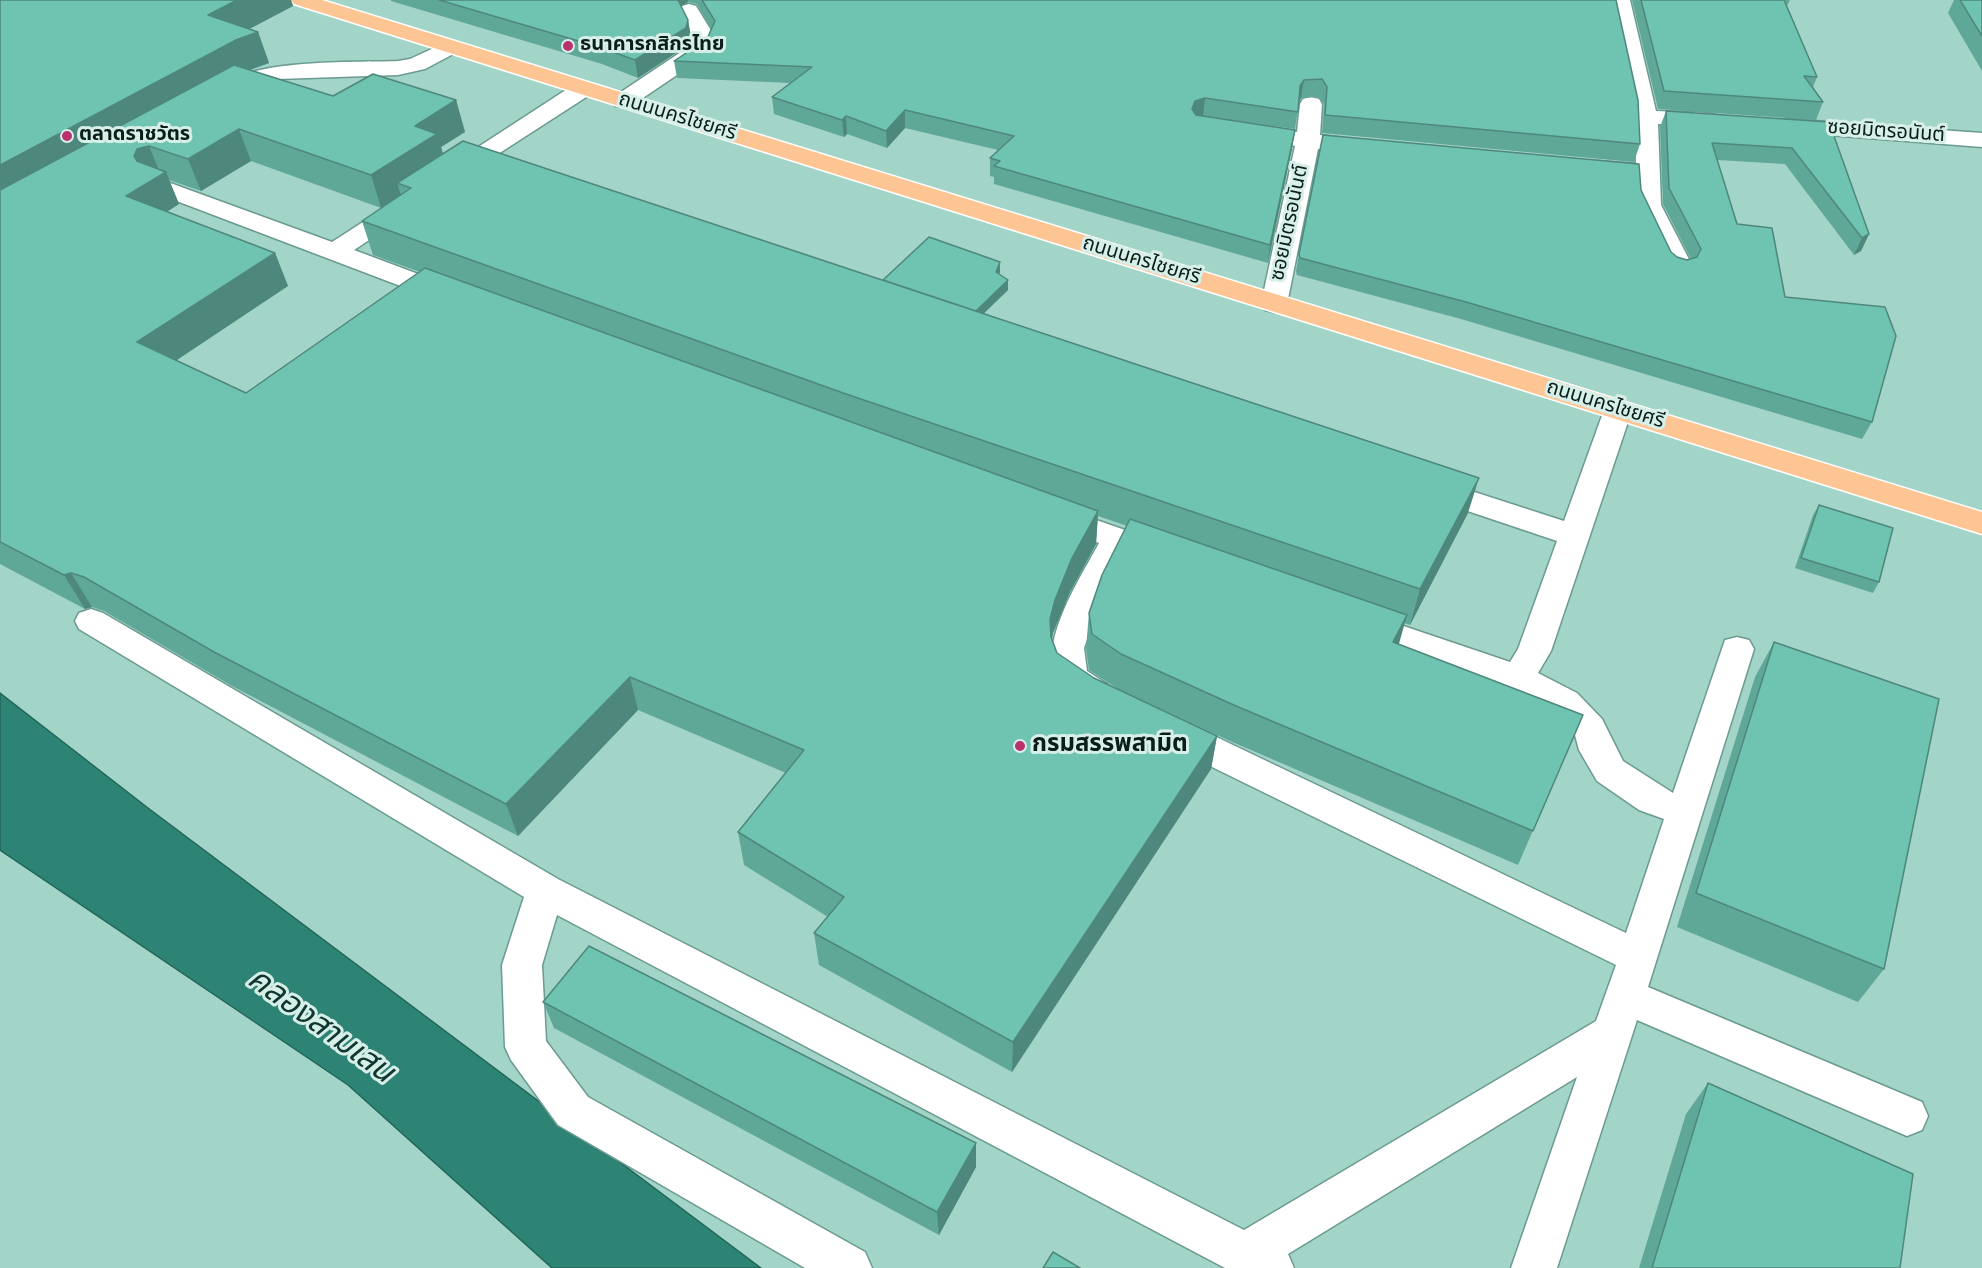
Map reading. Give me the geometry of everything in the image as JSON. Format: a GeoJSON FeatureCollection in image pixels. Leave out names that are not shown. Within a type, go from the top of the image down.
{"type":"FeatureCollection","features":[{"type":"Feature","properties":{"kind":"main road","name":"ถนนนครไชยศรี"},"geometry":{"type":"LineString","coordinates":[[300,0],[1982,522]]}},
{"type":"Feature","properties":{"kind":"street"},"geometry":{"type":"LineString","coordinates":[[1620,0],[1646,117],[1649,205],[1680,267]]}},
{"type":"Feature","properties":{"kind":"street"},"geometry":{"type":"LineString","coordinates":[[623,101],[700,49],[704,37],[689,10]]}},
{"type":"Feature","properties":{"kind":"street"},"geometry":{"type":"LineString","coordinates":[[202,106],[256,78],[275,72],[398,68],[417,64],[449,47]]}},
{"type":"Feature","properties":{"kind":"street"},"geometry":{"type":"LineString","coordinates":[[532,178],[467,164],[583,89]]}},
{"type":"Feature","properties":{"kind":"street","name":"ซอยมิตรอนันต์"},"geometry":{"type":"LineString","coordinates":[[1274,304],[1308,141],[1311,104]]}},
{"type":"Feature","properties":{"kind":"street"},"geometry":{"type":"LineString","coordinates":[[1646,117],[1733,122]]}},
{"type":"Feature","properties":{"kind":"street","name":"ซอยมิตรอนันต์"},"geometry":{"type":"LineString","coordinates":[[1767,124],[1982,140]]}},
{"type":"Feature","properties":{"kind":"street","name":"ซอยมิตรอนันต์"},"geometry":{"type":"LineString","coordinates":[[1226,128],[1308,141],[1390,149]]}},
{"type":"Feature","properties":{"kind":"street"},"geometry":{"type":"LineString","coordinates":[[1577,166],[1647,172]]}},
{"type":"Feature","properties":{"kind":"street"},"geometry":{"type":"LineString","coordinates":[[162,187],[479,306]]}},
{"type":"Feature","properties":{"kind":"street"},"geometry":{"type":"LineString","coordinates":[[333,253],[419,196]]}},
{"type":"Feature","properties":{"kind":"street"},"geometry":{"type":"LineString","coordinates":[[1518,678],[1534,651],[1618,410]]}},
{"type":"Feature","properties":{"kind":"street"},"geometry":{"type":"LineString","coordinates":[[1405,479],[1574,536]]}},
{"type":"Feature","properties":{"kind":"street"},"geometry":{"type":"LineString","coordinates":[[1027,506],[1184,562]]}},
{"type":"Feature","properties":{"kind":"street"},"geometry":{"type":"LineString","coordinates":[[1116,538],[1081,610],[1067,648],[1071,677],[1137,715],[1638,957]]}},
{"type":"Feature","properties":{"kind":"street"},"geometry":{"type":"LineString","coordinates":[[1330,613],[1518,678],[1565,702],[1590,729],[1597,750],[1610,771],[1652,800],[1685,812]]}},
{"type":"Feature","properties":{"kind":"street"},"geometry":{"type":"LineString","coordinates":[[92,621],[545,890],[1258,1261],[1620,1014]]}},
{"type":"Feature","properties":{"kind":"street"},"geometry":{"type":"LineString","coordinates":[[1534,1268],[1620,1014],[1737,649]]}},
{"type":"Feature","properties":{"kind":"street"},"geometry":{"type":"LineString","coordinates":[[545,890],[522,966],[526,1047],[573,1111],[849,1268]]}},
{"type":"Feature","properties":{"kind":"street"},"geometry":{"type":"LineString","coordinates":[[1620,1014],[1907,1116]]}},
{"type":"Feature","properties":{"kind":"water","name":"คลองสามเสน"},"geometry":{"type":"Polygon","coordinates":[[[0,693],[148,808],[761,1268],[552,1268],[348,1085],[0,850],[0,693]]]}},
{"type":"Feature","properties":{"kind":"building","name":"ตลาดราชวัตร"},"geometry":{"type":"Polygon","coordinates":[[[0,0],[237,0],[208,15],[258,32],[236,40],[0,165],[0,0]]]}},
{"type":"Feature","properties":{"kind":"building"},"geometry":{"type":"Polygon","coordinates":[[[439,0],[678,0],[688,20],[686,28],[635,60],[599,47],[439,0]]]}},
{"type":"Feature","properties":{"kind":"building"},"geometry":{"type":"Polygon","coordinates":[[[702,0],[1616,0],[1638,100],[1640,144],[1325,115],[1327,87],[1322,79],[1304,80],[1300,86],[1298,112],[1205,98],[1195,101],[1192,109],[1196,115],[1295,130],[1270,245],[994,166],[1000,161],[990,158],[1014,136],[905,110],[886,131],[846,116],[842,120],[772,97],[812,67],[674,61],[707,39],[715,21],[702,0]]]}},
{"type":"Feature","properties":{"kind":"building"},"geometry":{"type":"Polygon","coordinates":[[[1641,0],[1784,0],[1817,77],[1804,76],[1823,102],[1664,91],[1641,0]]]}},
{"type":"Feature","properties":{"kind":"building"},"geometry":{"type":"Polygon","coordinates":[[[1960,0],[1982,0],[1982,36],[1960,0]]]}},
{"type":"Feature","properties":{"kind":"building"},"geometry":{"type":"Polygon","coordinates":[[[234,65],[333,96],[373,74],[456,100],[415,126],[437,134],[371,175],[239,129],[188,159],[149,146],[137,149],[134,156],[137,161],[166,172],[126,196],[275,253],[137,342],[246,393],[425,268],[1098,511],[1072,558],[1055,600],[1050,619],[1051,637],[1057,653],[1094,678],[1217,736],[1013,1042],[814,933],[844,897],[738,832],[804,750],[630,677],[506,804],[214,652],[84,577],[71,573],[64,575],[0,542],[0,190],[234,65]]]}},
{"type":"Feature","properties":{"kind":"building"},"geometry":{"type":"Polygon","coordinates":[[[1666,111],[1829,122],[1869,234],[1862,238],[1792,148],[1712,143],[1737,224],[1772,228],[1785,297],[1885,307],[1896,336],[1872,422],[1466,302],[1300,258],[1323,135],[1639,164],[1641,190],[1671,252],[1687,260],[1697,257],[1701,249],[1669,188],[1666,111]]]}},
{"type":"Feature","properties":{"kind":"building"},"geometry":{"type":"Polygon","coordinates":[[[463,141],[1479,478],[1420,589],[846,394],[362,221],[411,188],[397,183],[463,141]]]}},
{"type":"Feature","properties":{"kind":"building"},"geometry":{"type":"Polygon","coordinates":[[[929,237],[1000,262],[996,272],[1008,280],[976,311],[883,280],[929,237]]]}},
{"type":"Feature","properties":{"kind":"building"},"geometry":{"type":"Polygon","coordinates":[[[1819,505],[1893,528],[1879,582],[1801,558],[1819,505]]]}},
{"type":"Feature","properties":{"kind":"building"},"geometry":{"type":"Polygon","coordinates":[[[1130,519],[1407,615],[1393,642],[1583,715],[1533,831],[1236,706],[1121,654],[1092,634],[1089,613],[1102,575],[1130,519]]]}},
{"type":"Feature","properties":{"kind":"building"},"geometry":{"type":"Polygon","coordinates":[[[1774,642],[1939,699],[1884,969],[1696,893],[1774,642]]]}},
{"type":"Feature","properties":{"kind":"building"},"geometry":{"type":"Polygon","coordinates":[[[589,946],[976,1143],[937,1212],[543,1002],[589,946]]]}},
{"type":"Feature","properties":{"kind":"building"},"geometry":{"type":"Polygon","coordinates":[[[1708,1083],[1913,1174],[1900,1268],[1652,1268],[1708,1083]]]}},
{"type":"Feature","properties":{"kind":"building"},"geometry":{"type":"Polygon","coordinates":[[[1053,1252],[1080,1268],[1043,1268],[1053,1252]]]}},
{"type":"Feature","properties":{"kind":"place","name":"ธนาคารกสิกรไทย"},"geometry":{"type":"Point","coordinates":[568,46]}},
{"type":"Feature","properties":{"kind":"place","name":"ตลาดราชวัตร"},"geometry":{"type":"Point","coordinates":[67,136]}},
{"type":"Feature","properties":{"kind":"place","name":"กรมสรรพสามิต"},"geometry":{"type":"Point","coordinates":[1020,746]}}]}
